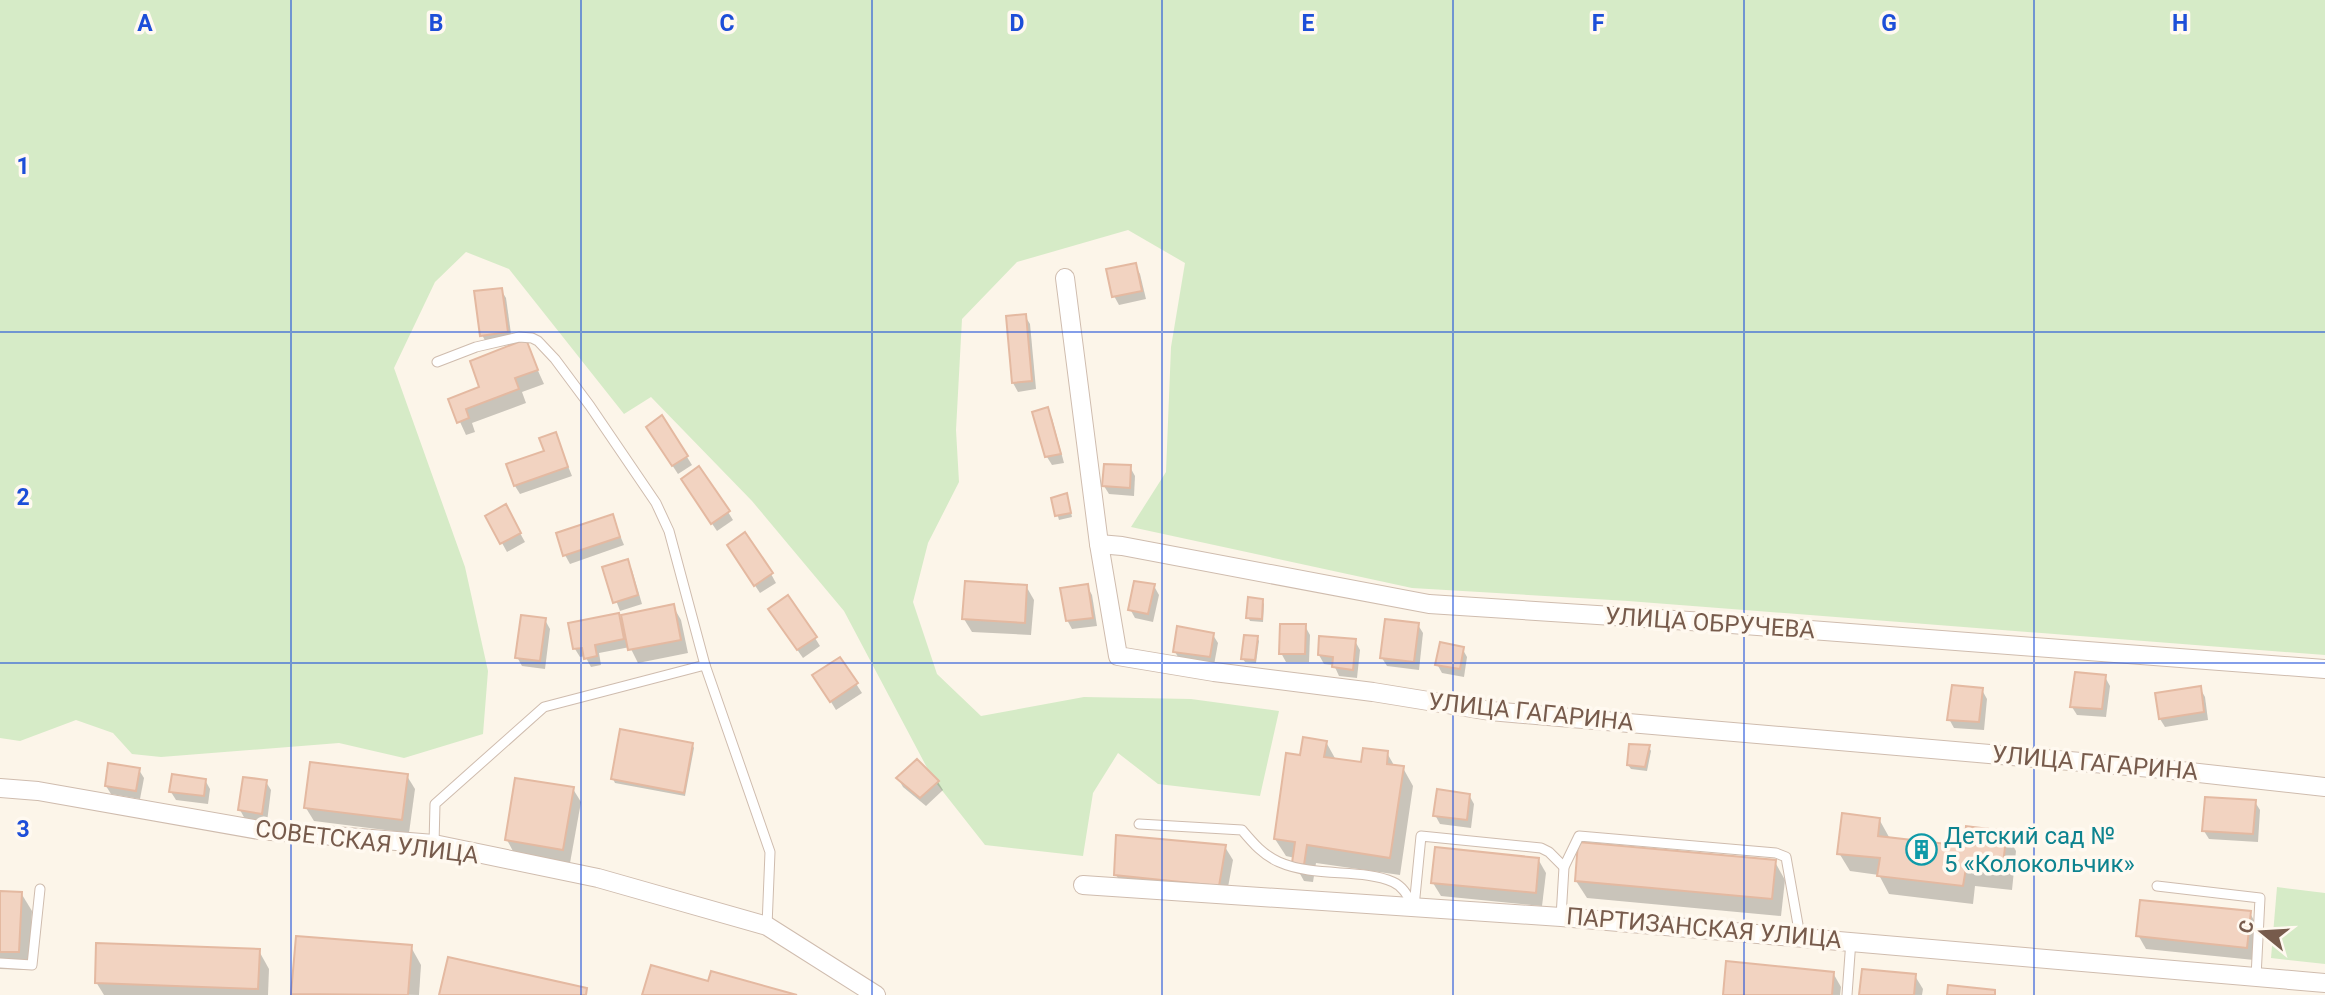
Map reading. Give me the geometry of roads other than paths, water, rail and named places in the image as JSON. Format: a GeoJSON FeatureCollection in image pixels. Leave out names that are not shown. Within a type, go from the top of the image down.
{"type":"FeatureCollection","features":[{"type":"Feature","properties":{"kind":"street","name":"УЛИЦА ГАГАРИНА"},"geometry":{"type":"LineString","coordinates":[[1065,278],[1099,544],[1118,656],[1490,711],[2042,758],[2325,787]]}},
{"type":"Feature","properties":{"kind":"street","name":"УЛИЦА ОБРУЧЕВА"},"geometry":{"type":"LineString","coordinates":[[1099,544],[1122,546],[1429,604],[2325,669]]}},
{"type":"Feature","properties":{"kind":"street","name":"СОВЕТСКАЯ УЛИЦА"},"geometry":{"type":"LineString","coordinates":[[0,788],[38,791],[259,830],[434,844],[598,878],[767,926],[876,995]]}},
{"type":"Feature","properties":{"kind":"street","name":"ПАРТИЗАНСКАЯ УЛИЦА"},"geometry":{"type":"LineString","coordinates":[[1083,885],[1561,917],[2325,983]]}},
{"type":"Feature","properties":{"kind":"lane"},"geometry":{"type":"LineString","coordinates":[[437,362],[476,347],[519,337],[538,341],[555,359],[656,503],[681,568],[705,665],[770,852],[767,926]]}},
{"type":"Feature","properties":{"kind":"lane"},"geometry":{"type":"LineString","coordinates":[[434,844],[435,804],[544,706],[705,665]]}},
{"type":"Feature","properties":{"kind":"lane"},"geometry":{"type":"LineString","coordinates":[[1139,824],[1242,830],[1265,855],[1282,863],[1315,872],[1371,876],[1393,882],[1404,890],[1414,907]]}},
{"type":"Feature","properties":{"kind":"lane"},"geometry":{"type":"LineString","coordinates":[[1414,907],[1421,836],[1541,848],[1564,867]]}},
{"type":"Feature","properties":{"kind":"lane"},"geometry":{"type":"LineString","coordinates":[[1561,917],[1564,867],[1579,836],[1776,853],[1786,857],[1800,936]]}},
{"type":"Feature","properties":{"kind":"lane"},"geometry":{"type":"LineString","coordinates":[[2157,886],[2260,898],[2256,977]]}},
{"type":"Feature","properties":{"kind":"lane"},"geometry":{"type":"LineString","coordinates":[[0,963],[32,965],[40,889]]}},
{"type":"Feature","properties":{"kind":"lane"},"geometry":{"type":"LineString","coordinates":[[1847,995],[1851,940]]}},
{"type":"Feature","properties":{"kind":"place","name":"Детский сад № 5 «Колокольчик»"},"geometry":{"type":"Point","coordinates":[1921,850]}}]}
